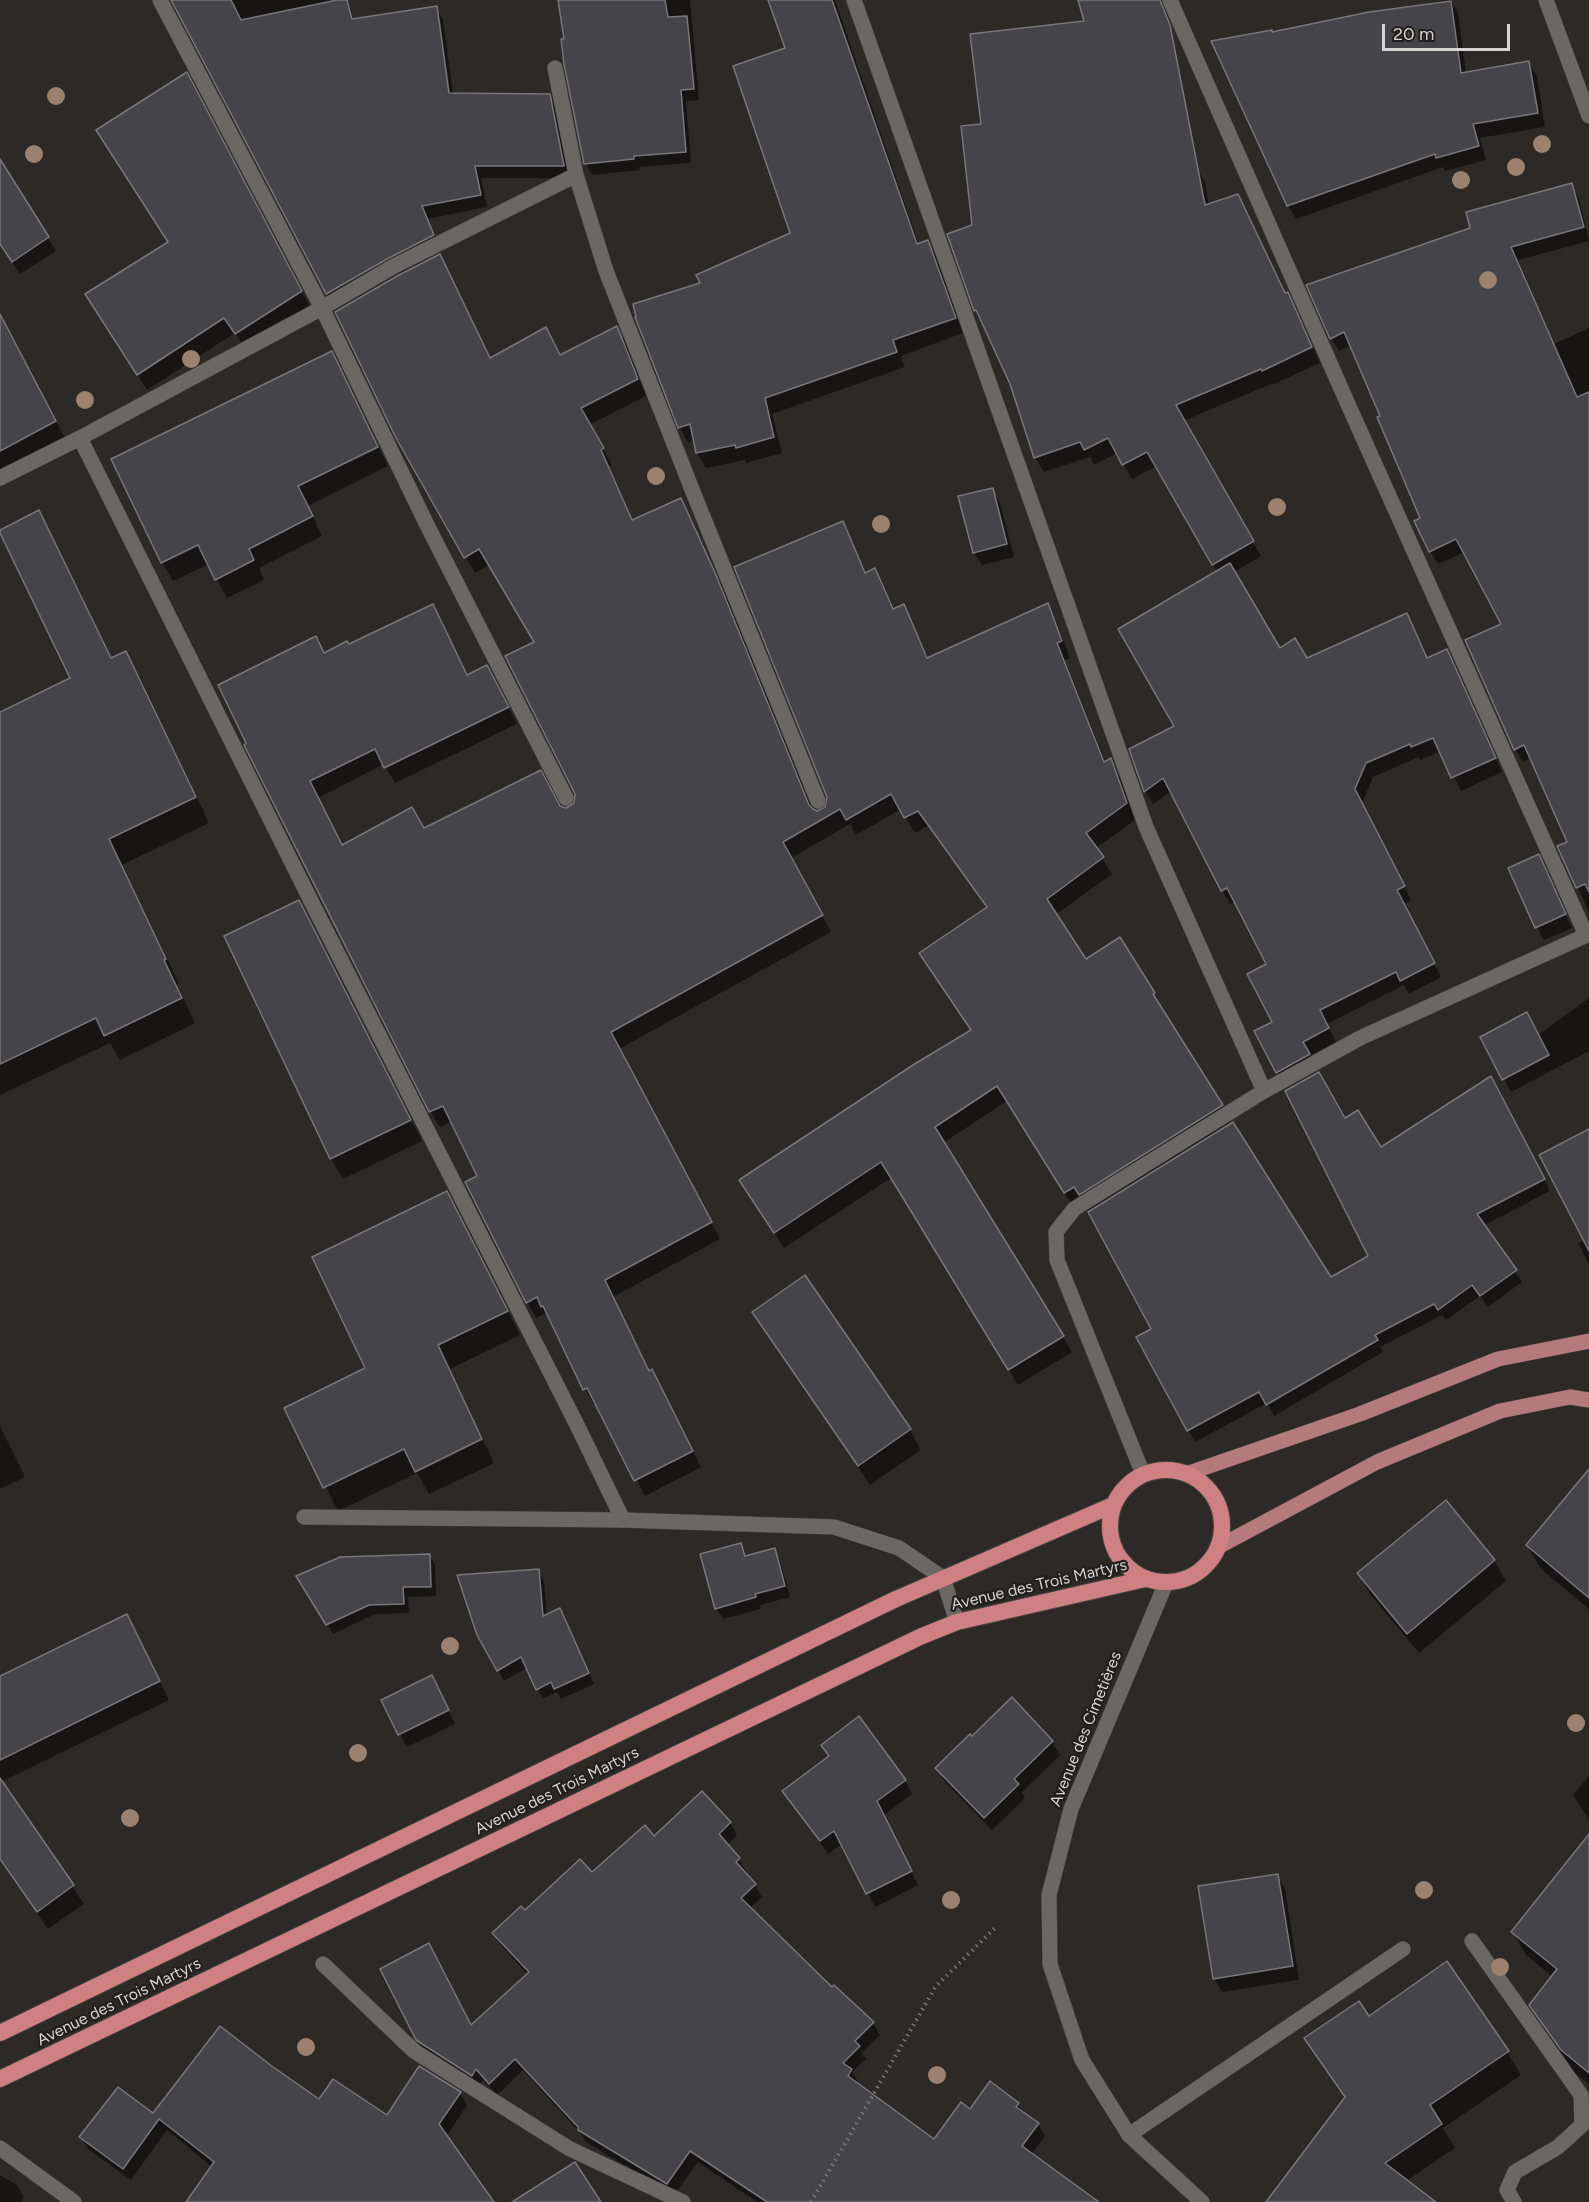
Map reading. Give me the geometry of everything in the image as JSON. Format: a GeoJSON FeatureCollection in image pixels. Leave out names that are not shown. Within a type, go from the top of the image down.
{"type":"FeatureCollection","features":[{"type":"Feature","properties":{"kind":"highway"},"geometry":{"type":"LineString","coordinates":[[1164,1470],[1186,1474],[1205,1485],[1217,1504],[1222,1526],[1218,1547],[1206,1566],[1188,1578],[1166,1583],[1145,1579],[1126,1567],[1114,1548],[1109,1527],[1113,1505],[1125,1487],[1143,1474],[1164,1470]]}},
{"type":"Feature","properties":{"kind":"highway","name":"Avenue des Trois Martyrs"},"geometry":{"type":"LineString","coordinates":[[0,2033],[896,1599],[1113,1505]]}},
{"type":"Feature","properties":{"kind":"highway","name":"Avenue des Trois Martyrs"},"geometry":{"type":"LineString","coordinates":[[0,2079],[911,1641],[957,1622],[1145,1579]]}},
{"type":"Feature","properties":{"kind":"main road"},"geometry":{"type":"LineString","coordinates":[[1186,1474],[1360,1414],[1498,1359],[1589,1341]]}},
{"type":"Feature","properties":{"kind":"main road"},"geometry":{"type":"LineString","coordinates":[[1218,1547],[1377,1462],[1500,1411],[1570,1397],[1589,1400]]}},
{"type":"Feature","properties":{"kind":"street"},"geometry":{"type":"LineString","coordinates":[[160,0],[322,308],[427,525],[566,798]]}},
{"type":"Feature","properties":{"kind":"street"},"geometry":{"type":"LineString","coordinates":[[854,0],[1146,827],[1264,1091]]}},
{"type":"Feature","properties":{"kind":"street"},"geometry":{"type":"LineString","coordinates":[[1143,1474],[1057,1260],[1056,1232],[1074,1209],[1264,1091],[1360,1038],[1588,934],[1347,402],[1170,0]]}},
{"type":"Feature","properties":{"kind":"street"},"geometry":{"type":"LineString","coordinates":[[1546,0],[1589,116]]}},
{"type":"Feature","properties":{"kind":"street"},"geometry":{"type":"LineString","coordinates":[[555,68],[576,175],[606,271],[818,801]]}},
{"type":"Feature","properties":{"kind":"street"},"geometry":{"type":"LineString","coordinates":[[0,478],[80,438],[322,308],[394,266],[576,175]]}},
{"type":"Feature","properties":{"kind":"street"},"geometry":{"type":"LineString","coordinates":[[80,438],[315,909],[567,1404],[623,1520]]}},
{"type":"Feature","properties":{"kind":"street"},"geometry":{"type":"LineString","coordinates":[[304,1517],[623,1520],[834,1527],[899,1548],[943,1578],[957,1622]]}},
{"type":"Feature","properties":{"kind":"street","name":"Avenue des Cimetières"},"geometry":{"type":"LineString","coordinates":[[1166,1583],[1071,1809],[1049,1895],[1050,1964],[1082,2060],[1129,2135],[1202,2202]]}},
{"type":"Feature","properties":{"kind":"street"},"geometry":{"type":"LineString","coordinates":[[1472,1941],[1581,2096],[1582,2125],[1558,2147],[1515,2172],[1507,2190],[1514,2202]]}},
{"type":"Feature","properties":{"kind":"street"},"geometry":{"type":"LineString","coordinates":[[1129,2135],[1403,1949]]}},
{"type":"Feature","properties":{"kind":"street"},"geometry":{"type":"LineString","coordinates":[[323,1964],[414,2051],[570,2149],[683,2202]]}},
{"type":"Feature","properties":{"kind":"street"},"geometry":{"type":"LineString","coordinates":[[0,2148],[74,2202]]}},
{"type":"Feature","properties":{"kind":"path"},"geometry":{"type":"LineString","coordinates":[[811,2202],[936,1986],[997,1926]]}},
{"type":"Feature","properties":{"kind":"building"},"geometry":{"type":"Polygon","coordinates":[[[171,0],[231,0],[241,20],[337,0],[347,0],[352,19],[437,6],[449,93],[550,94],[564,166],[475,166],[481,195],[422,206],[434,235],[326,294],[171,0]]]}},
{"type":"Feature","properties":{"kind":"building"},"geometry":{"type":"Polygon","coordinates":[[[558,0],[665,0],[668,17],[687,16],[694,89],[681,90],[686,152],[634,156],[634,159],[584,164],[564,64],[561,39],[564,39],[558,0]]]}},
{"type":"Feature","properties":{"kind":"building"},"geometry":{"type":"Polygon","coordinates":[[[768,0],[832,0],[917,244],[928,240],[956,318],[893,340],[897,352],[765,398],[774,437],[736,448],[735,445],[696,453],[690,424],[678,428],[635,317],[633,304],[700,283],[696,275],[790,233],[733,66],[785,48],[768,0]]]}},
{"type":"Feature","properties":{"kind":"building"},"geometry":{"type":"Polygon","coordinates":[[[1078,0],[1160,0],[1170,25],[1205,205],[1238,194],[1285,293],[1288,292],[1312,347],[1262,371],[1261,369],[1176,405],[1254,541],[1212,565],[1147,452],[1122,465],[1108,438],[1084,450],[1080,442],[1034,458],[1010,384],[976,310],[974,311],[947,234],[972,225],[961,126],[981,124],[970,34],[1084,21],[1078,0]]]}},
{"type":"Feature","properties":{"kind":"building"},"geometry":{"type":"Polygon","coordinates":[[[1451,1],[1461,73],[1529,61],[1538,113],[1473,124],[1479,146],[1436,158],[1435,154],[1287,206],[1211,41],[1272,30],[1272,32],[1369,12],[1451,1]]]}},
{"type":"Feature","properties":{"kind":"building"},"geometry":{"type":"Polygon","coordinates":[[[187,72],[302,291],[235,334],[224,318],[137,375],[85,294],[168,242],[96,130],[187,72]]]}},
{"type":"Feature","properties":{"kind":"building"},"geometry":{"type":"Polygon","coordinates":[[[0,159],[49,237],[12,262],[0,244],[0,159]]]}},
{"type":"Feature","properties":{"kind":"building"},"geometry":{"type":"Polygon","coordinates":[[[1572,183],[1584,227],[1511,247],[1577,397],[1589,392],[1589,892],[1585,884],[1576,888],[1557,846],[1567,842],[1524,745],[1514,750],[1465,640],[1501,624],[1456,539],[1429,552],[1414,521],[1420,518],[1344,332],[1330,339],[1306,285],[1470,228],[1466,212],[1572,183]]]}},
{"type":"Feature","properties":{"kind":"building"},"geometry":{"type":"Polygon","coordinates":[[[440,254],[490,358],[546,327],[560,355],[617,326],[638,379],[581,408],[604,448],[601,450],[632,520],[681,498],[716,575],[809,805],[813,809],[817,811],[825,807],[827,797],[734,567],[843,521],[865,573],[875,568],[893,609],[904,604],[927,658],[1048,603],[1062,641],[1057,643],[1104,762],[1111,758],[1127,803],[1086,833],[1104,857],[1047,899],[1086,959],[1120,937],[1223,1105],[1079,1195],[1074,1187],[1064,1193],[997,1086],[935,1127],[1064,1336],[1008,1370],[881,1162],[774,1233],[739,1180],[913,1065],[971,1030],[919,953],[987,907],[918,811],[904,818],[891,794],[846,820],[840,809],[783,842],[823,915],[611,1032],[712,1222],[605,1280],[649,1371],[652,1369],[693,1451],[634,1481],[587,1388],[583,1390],[543,1306],[541,1307],[537,1297],[526,1303],[465,1182],[477,1176],[443,1106],[429,1112],[244,745],[246,743],[218,685],[316,636],[324,653],[347,641],[349,644],[433,604],[467,675],[487,665],[509,707],[384,768],[375,749],[310,781],[342,845],[412,807],[424,828],[541,770],[560,806],[566,808],[574,803],[575,794],[505,656],[534,642],[479,549],[464,558],[396,438],[335,312],[440,254]]]}},
{"type":"Feature","properties":{"kind":"building"},"geometry":{"type":"Polygon","coordinates":[[[0,314],[56,421],[0,451],[0,314]]]}},
{"type":"Feature","properties":{"kind":"building"},"geometry":{"type":"Polygon","coordinates":[[[332,351],[378,447],[298,486],[313,516],[249,549],[254,560],[215,580],[198,545],[161,563],[111,459],[332,351]]]}},
{"type":"Feature","properties":{"kind":"building"},"geometry":{"type":"Polygon","coordinates":[[[993,488],[1007,544],[973,553],[958,496],[993,488]]]}},
{"type":"Feature","properties":{"kind":"building"},"geometry":{"type":"Polygon","coordinates":[[[39,510],[111,658],[126,651],[196,797],[109,839],[182,998],[104,1036],[96,1018],[0,1064],[0,712],[70,678],[0,533],[0,530],[39,510]]]}},
{"type":"Feature","properties":{"kind":"building"},"geometry":{"type":"Polygon","coordinates":[[[1230,563],[1280,648],[1295,638],[1307,658],[1407,613],[1427,658],[1447,649],[1496,758],[1451,778],[1433,738],[1411,747],[1410,744],[1366,763],[1355,789],[1405,886],[1397,890],[1435,963],[1400,981],[1396,972],[1320,1010],[1329,1028],[1303,1042],[1310,1054],[1276,1073],[1254,1031],[1272,1022],[1247,974],[1266,964],[1227,888],[1221,891],[1163,778],[1144,792],[1129,749],[1174,726],[1118,629],[1230,563]]]}},
{"type":"Feature","properties":{"kind":"building"},"geometry":{"type":"Polygon","coordinates":[[[1539,854],[1566,914],[1535,928],[1508,868],[1539,854]]]}},
{"type":"Feature","properties":{"kind":"building"},"geometry":{"type":"Polygon","coordinates":[[[299,900],[411,1120],[330,1159],[224,936],[299,900]]]}},
{"type":"Feature","properties":{"kind":"building"},"geometry":{"type":"Polygon","coordinates":[[[1527,1012],[1549,1055],[1502,1080],[1480,1037],[1527,1012]]]}},
{"type":"Feature","properties":{"kind":"building"},"geometry":{"type":"Polygon","coordinates":[[[1319,1072],[1345,1118],[1358,1110],[1381,1147],[1491,1076],[1545,1179],[1477,1214],[1517,1270],[1480,1296],[1472,1285],[1438,1310],[1434,1304],[1375,1335],[1378,1340],[1266,1405],[1259,1392],[1187,1431],[1136,1337],[1151,1329],[1088,1212],[1233,1122],[1331,1277],[1368,1256],[1285,1091],[1319,1072]]]}},
{"type":"Feature","properties":{"kind":"building"},"geometry":{"type":"Polygon","coordinates":[[[1589,1129],[1589,1251],[1539,1155],[1589,1129]]]}},
{"type":"Feature","properties":{"kind":"building"},"geometry":{"type":"Polygon","coordinates":[[[447,1191],[508,1311],[438,1345],[482,1439],[415,1472],[404,1449],[323,1488],[284,1408],[365,1368],[312,1257],[447,1191]]]}},
{"type":"Feature","properties":{"kind":"building"},"geometry":{"type":"Polygon","coordinates":[[[805,1275],[911,1429],[858,1466],[752,1312],[805,1275]]]}},
{"type":"Feature","properties":{"kind":"building"},"geometry":{"type":"Polygon","coordinates":[[[1589,1469],[1589,1598],[1526,1545],[1589,1469]]]}},
{"type":"Feature","properties":{"kind":"building"},"geometry":{"type":"Polygon","coordinates":[[[1446,1500],[1495,1560],[1407,1634],[1357,1573],[1446,1500]]]}},
{"type":"Feature","properties":{"kind":"building"},"geometry":{"type":"Polygon","coordinates":[[[741,1543],[745,1556],[775,1548],[785,1586],[715,1609],[700,1554],[741,1543]]]}},
{"type":"Feature","properties":{"kind":"building"},"geometry":{"type":"Polygon","coordinates":[[[430,1554],[431,1587],[403,1587],[404,1604],[369,1605],[326,1625],[296,1576],[340,1557],[430,1554]]]}},
{"type":"Feature","properties":{"kind":"building"},"geometry":{"type":"Polygon","coordinates":[[[539,1569],[543,1616],[560,1608],[589,1673],[554,1689],[551,1682],[536,1690],[521,1657],[497,1671],[477,1635],[457,1575],[539,1569]]]}},
{"type":"Feature","properties":{"kind":"building"},"geometry":{"type":"Polygon","coordinates":[[[127,1614],[160,1681],[0,1760],[0,1676],[127,1614]]]}},
{"type":"Feature","properties":{"kind":"building"},"geometry":{"type":"Polygon","coordinates":[[[432,1675],[449,1710],[398,1735],[381,1700],[432,1675]]]}},
{"type":"Feature","properties":{"kind":"building"},"geometry":{"type":"Polygon","coordinates":[[[1012,1697],[1053,1741],[1014,1779],[1019,1784],[984,1818],[935,1768],[1012,1697]]]}},
{"type":"Feature","properties":{"kind":"building"},"geometry":{"type":"Polygon","coordinates":[[[859,1716],[906,1780],[877,1801],[912,1871],[866,1894],[834,1831],[820,1841],[782,1791],[829,1756],[821,1745],[859,1716]]]}},
{"type":"Feature","properties":{"kind":"building"},"geometry":{"type":"Polygon","coordinates":[[[0,1778],[74,1885],[37,1912],[0,1859],[0,1778]]]}},
{"type":"Feature","properties":{"kind":"building"},"geometry":{"type":"Polygon","coordinates":[[[702,1791],[731,1822],[719,1834],[740,1858],[736,1862],[756,1884],[741,1898],[832,1987],[834,1985],[874,2022],[855,2041],[860,2046],[843,2063],[852,2069],[848,2076],[934,2139],[961,2102],[970,2109],[990,2081],[1019,2103],[1016,2107],[1039,2123],[1022,2146],[1099,2202],[767,2202],[690,2151],[667,2184],[578,2130],[578,2127],[515,2059],[489,2084],[476,2069],[472,2076],[416,2040],[380,1969],[429,1943],[471,2025],[529,1972],[492,1933],[521,1906],[525,1910],[580,1859],[592,1872],[645,1825],[654,1836],[702,1791]]]}},
{"type":"Feature","properties":{"kind":"building"},"geometry":{"type":"Polygon","coordinates":[[[1589,1834],[1589,2073],[1561,2050],[1529,2005],[1557,1969],[1511,1932],[1589,1834]]]}},
{"type":"Feature","properties":{"kind":"building"},"geometry":{"type":"Polygon","coordinates":[[[1278,1874],[1293,1966],[1213,1979],[1198,1886],[1278,1874]]]}},
{"type":"Feature","properties":{"kind":"building"},"geometry":{"type":"Polygon","coordinates":[[[1447,1961],[1509,2051],[1430,2105],[1442,2124],[1385,2163],[1436,2202],[1266,2202],[1345,2097],[1304,2038],[1359,2001],[1369,2016],[1447,1961]]]}},
{"type":"Feature","properties":{"kind":"building"},"geometry":{"type":"Polygon","coordinates":[[[220,2026],[319,2099],[333,2079],[387,2115],[419,2066],[461,2092],[439,2124],[494,2202],[186,2202],[214,2162],[159,2119],[123,2169],[79,2137],[118,2087],[153,2113],[220,2026]]]}},
{"type":"Feature","properties":{"kind":"building"},"geometry":{"type":"Polygon","coordinates":[[[575,2162],[601,2202],[512,2202],[575,2162]]]}}]}
